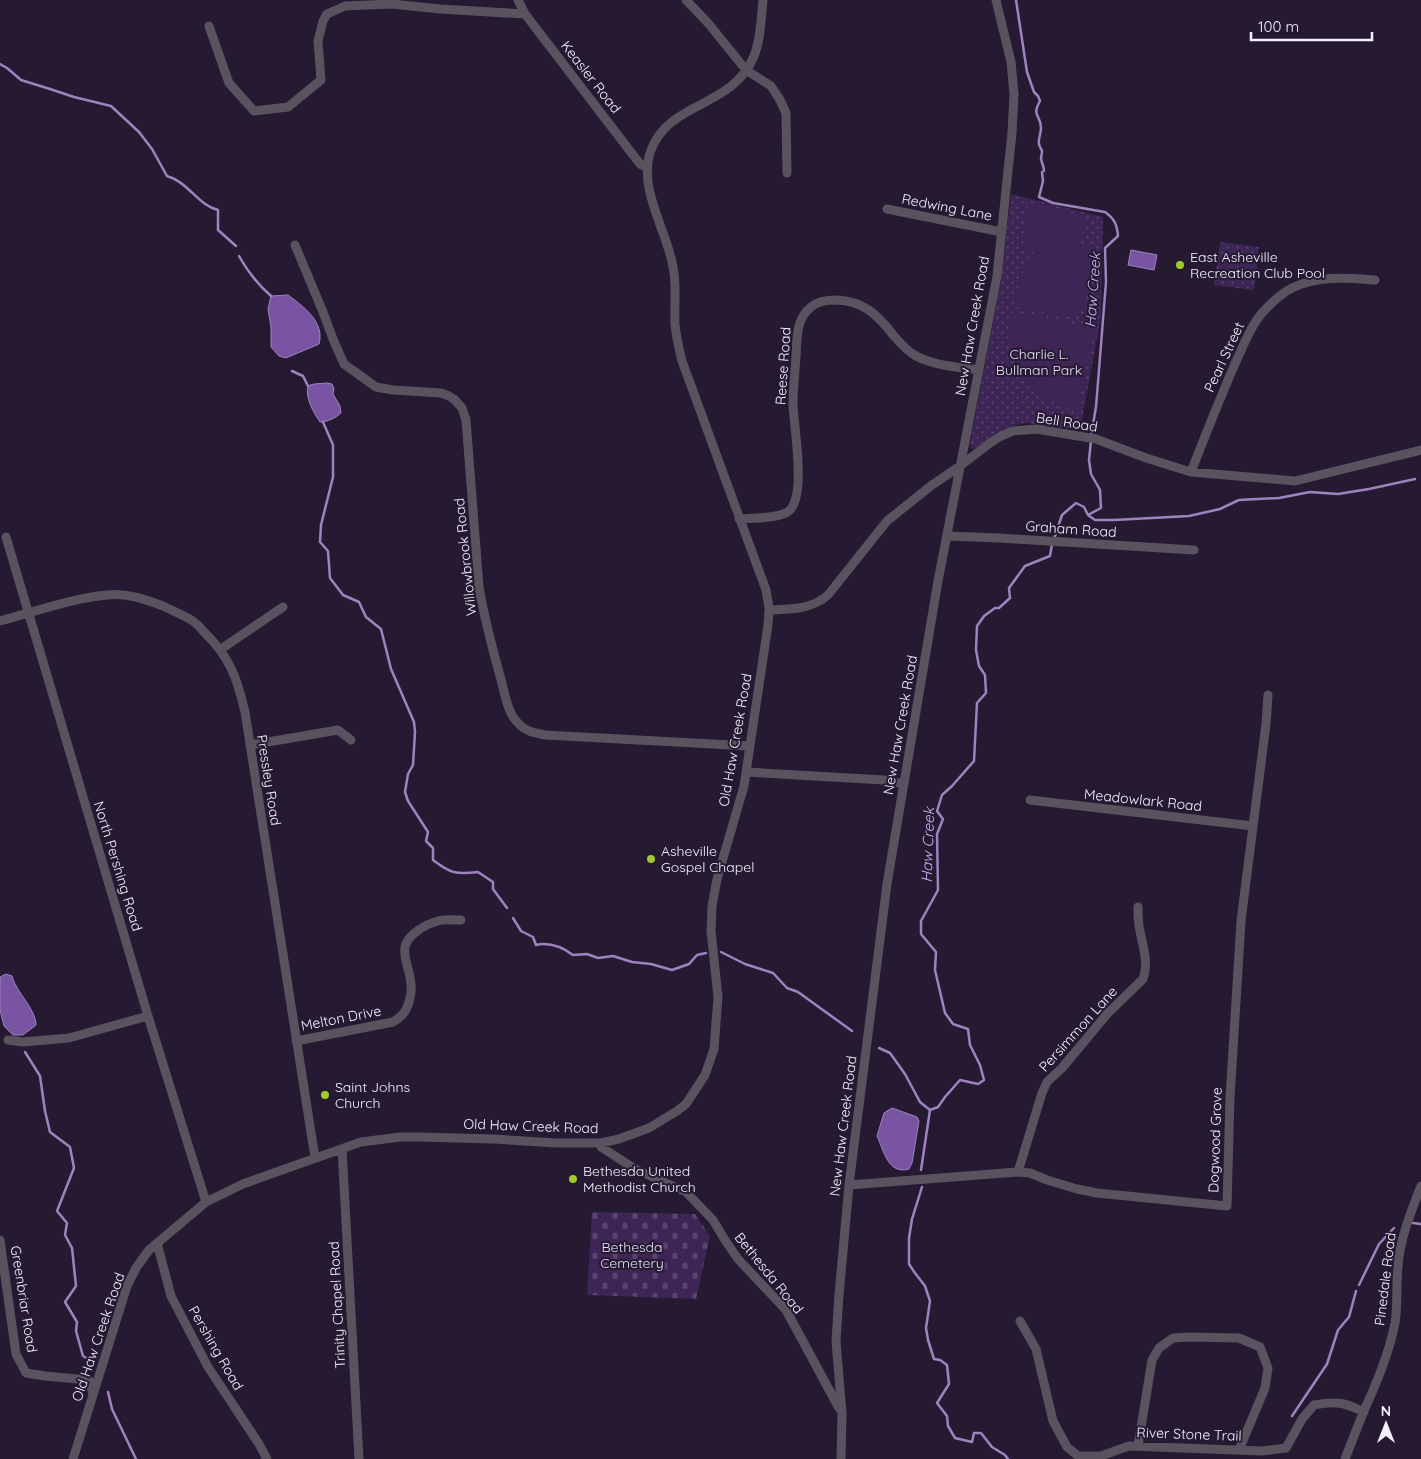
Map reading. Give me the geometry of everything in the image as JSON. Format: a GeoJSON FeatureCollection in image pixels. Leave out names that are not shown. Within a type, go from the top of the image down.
{"type":"FeatureCollection","features":[{"type":"Feature","properties":{"kind":"street","name":"Keasler Road"},"geometry":{"type":"LineString","coordinates":[[518,0],[525,14],[640,164],[647,167]]}},
{"type":"Feature","properties":{"kind":"street"},"geometry":{"type":"LineString","coordinates":[[686,0],[708,23],[746,70],[771,86],[786,113],[787,173]]}},
{"type":"Feature","properties":{"kind":"street","name":"Old Haw Creek Road"},"geometry":{"type":"LineString","coordinates":[[72,1459],[128,1286],[141,1260],[157,1243],[206,1202],[244,1184],[370,1140],[400,1137],[601,1143],[626,1137],[648,1128],[682,1108],[690,1100],[705,1075],[714,1049],[718,997],[711,931],[711,909],[717,879],[736,817],[746,772],[769,610],[766,590],[678,348],[675,324],[676,290],[673,267],[648,186],[647,167],[651,150],[666,127],[728,89],[741,78],[757,48],[763,0]]}},
{"type":"Feature","properties":{"kind":"street","name":"New Haw Creek Road"},"geometry":{"type":"LineString","coordinates":[[841,1459],[842,1413],[837,1360],[837,1315],[849,1185],[887,884],[947,536],[997,276],[1002,232],[1014,94],[1011,62],[996,0]]}},
{"type":"Feature","properties":{"kind":"street"},"geometry":{"type":"LineString","coordinates":[[209,26],[229,83],[254,111],[288,107],[321,80],[318,41],[323,21],[327,14],[345,6],[392,4],[525,14]]}},
{"type":"Feature","properties":{"kind":"street","name":"Redwing Lane"},"geometry":{"type":"LineString","coordinates":[[887,210],[1002,232]]}},
{"type":"Feature","properties":{"kind":"street","name":"Willowbrook Road"},"geometry":{"type":"LineString","coordinates":[[295,245],[344,364],[376,387],[445,394],[455,400],[464,412],[479,587],[488,635],[507,700],[514,717],[520,725],[531,732],[545,735],[750,746]]}},
{"type":"Feature","properties":{"kind":"street","name":"Pearl Street"},"geometry":{"type":"LineString","coordinates":[[1191,472],[1218,402],[1240,354],[1256,322],[1271,304],[1292,288],[1315,281],[1335,277],[1375,280]]}},
{"type":"Feature","properties":{"kind":"street","name":"Reese Road"},"geometry":{"type":"LineString","coordinates":[[739,519],[782,514],[791,509],[793,504],[798,482],[793,404],[796,339],[800,321],[814,304],[826,300],[854,302],[876,315],[905,349],[917,357],[937,364],[979,370]]}},
{"type":"Feature","properties":{"kind":"street","name":"Bell Road"},"geometry":{"type":"LineString","coordinates":[[769,610],[799,608],[813,605],[822,600],[887,521],[932,485],[1000,436],[1013,431],[1036,429],[1092,438],[1191,472],[1295,481],[1421,450]]}},
{"type":"Feature","properties":{"kind":"street","name":"Graham Road"},"geometry":{"type":"LineString","coordinates":[[947,536],[1194,550]]}},
{"type":"Feature","properties":{"kind":"street","name":"North Pershing Road"},"geometry":{"type":"LineString","coordinates":[[6,537],[148,1016],[206,1202]]}},
{"type":"Feature","properties":{"kind":"street","name":"Pressley Road"},"geometry":{"type":"LineString","coordinates":[[0,621],[92,597],[115,594],[135,596],[175,611],[194,622],[221,650],[239,688],[245,712],[315,1158]]}},
{"type":"Feature","properties":{"kind":"street"},"geometry":{"type":"LineString","coordinates":[[221,650],[283,607]]}},
{"type":"Feature","properties":{"kind":"street","name":"Dogwood Grove"},"geometry":{"type":"LineString","coordinates":[[849,1185],[1018,1172],[1030,1173],[1047,1180],[1097,1193],[1227,1206],[1230,1096],[1238,961],[1245,883],[1266,724],[1268,695]]}},
{"type":"Feature","properties":{"kind":"street"},"geometry":{"type":"LineString","coordinates":[[250,745],[338,730],[351,740]]}},
{"type":"Feature","properties":{"kind":"street"},"geometry":{"type":"LineString","coordinates":[[746,772],[884,780],[904,784]]}},
{"type":"Feature","properties":{"kind":"street","name":"Meadowlark Road"},"geometry":{"type":"LineString","coordinates":[[1030,800],[1252,826]]}},
{"type":"Feature","properties":{"kind":"street","name":"Persimmon Lane"},"geometry":{"type":"LineString","coordinates":[[1018,1172],[1047,1082],[1062,1068],[1107,1014],[1143,979],[1146,966],[1138,907]]}},
{"type":"Feature","properties":{"kind":"street","name":"Melton Drive"},"geometry":{"type":"LineString","coordinates":[[296,1041],[393,1022],[401,1017],[406,1009],[412,986],[405,955],[406,945],[410,938],[416,932],[439,921],[462,920]]}},
{"type":"Feature","properties":{"kind":"street"},"geometry":{"type":"LineString","coordinates":[[8,1040],[23,1042],[69,1038],[148,1016]]}},
{"type":"Feature","properties":{"kind":"street","name":"Bethesda Road"},"geometry":{"type":"LineString","coordinates":[[601,1143],[601,1147],[635,1169],[686,1192],[713,1220],[738,1259],[786,1310],[842,1413]]}},
{"type":"Feature","properties":{"kind":"street","name":"Trinity Chapel Road"},"geometry":{"type":"LineString","coordinates":[[342,1149],[359,1459]]}},
{"type":"Feature","properties":{"kind":"street","name":"Pinedale Road"},"geometry":{"type":"LineString","coordinates":[[1345,1459],[1382,1367],[1394,1324],[1400,1252],[1404,1230],[1421,1186]]}},
{"type":"Feature","properties":{"kind":"street","name":"Greenbriar Road"},"geometry":{"type":"LineString","coordinates":[[0,1240],[16,1354],[26,1373],[89,1380],[93,1394]]}},
{"type":"Feature","properties":{"kind":"street","name":"Pershing Road"},"geometry":{"type":"LineString","coordinates":[[157,1243],[171,1296],[208,1367],[267,1459]]}},
{"type":"Feature","properties":{"kind":"street","name":"River Stone Trail"},"geometry":{"type":"LineString","coordinates":[[1020,1321],[1036,1349],[1053,1421],[1067,1447],[1078,1456],[1101,1456],[1128,1446],[1262,1451],[1286,1448],[1302,1419],[1314,1405],[1333,1402],[1350,1405],[1364,1412]]}},
{"type":"Feature","properties":{"kind":"street"},"geometry":{"type":"LineString","coordinates":[[1138,1446],[1152,1360],[1158,1348],[1173,1338],[1189,1336],[1239,1338],[1260,1347],[1268,1368],[1264,1388],[1239,1450]]}},
{"type":"Feature","properties":{"kind":"street"},"geometry":{"type":"LineString","coordinates":[[1113,1459],[1118,1450]]}},
{"type":"Feature","properties":{"kind":"green space","name":"Charlie L. Bullman Park"},"geometry":{"type":"Polygon","coordinates":[[[1011,194],[1103,217],[1101,317],[1080,430],[1026,423],[1018,424],[993,435],[972,449],[970,443],[1001,280],[1011,194]]]}},
{"type":"Feature","properties":{"kind":"green space"},"geometry":{"type":"Polygon","coordinates":[[[1032,203],[1085,216],[1081,243],[1057,245],[1035,253],[1023,249],[1028,206],[1032,203]]]}},
{"type":"Feature","properties":{"kind":"green space"},"geometry":{"type":"Polygon","coordinates":[[[1220,242],[1259,247],[1254,290],[1214,285],[1220,242]]]}},
{"type":"Feature","properties":{"kind":"green space"},"geometry":{"type":"Polygon","coordinates":[[[1072,244],[1096,247],[1083,307],[1080,312],[1074,316],[1067,317],[1016,307],[1014,303],[1026,261],[1050,248],[1072,244]]]}},
{"type":"Feature","properties":{"kind":"green space"},"geometry":{"type":"Polygon","coordinates":[[[1224,250],[1237,251],[1233,280],[1220,278],[1224,250]]]}},
{"type":"Feature","properties":{"kind":"green space"},"geometry":{"type":"Polygon","coordinates":[[[1243,252],[1256,254],[1252,283],[1238,281],[1243,252]]]}},
{"type":"Feature","properties":{"kind":"green space"},"geometry":{"type":"Polygon","coordinates":[[[1013,311],[1091,328],[1094,333],[1077,411],[1059,405],[1044,397],[1022,375],[1012,347],[1013,311]]]}},
{"type":"Feature","properties":{"kind":"green space","name":"Bethesda Cemetery"},"geometry":{"type":"Polygon","coordinates":[[[592,1212],[695,1214],[710,1236],[696,1299],[587,1295],[592,1212]]]}},
{"type":"Feature","properties":{"kind":"shaded area"},"geometry":{"type":"Polygon","coordinates":[[[1131,250],[1157,255],[1154,270],[1128,265],[1131,250]]]}},
{"type":"Feature","properties":{"kind":"shaded area"},"geometry":{"type":"Polygon","coordinates":[[[288,295],[312,316],[319,329],[320,336],[319,344],[286,358],[279,356],[271,347],[271,327],[268,309],[271,296],[288,295]]]}},
{"type":"Feature","properties":{"kind":"shaded area"},"geometry":{"type":"Polygon","coordinates":[[[332,384],[333,394],[340,406],[341,413],[337,417],[320,422],[312,409],[307,390],[308,386],[332,384]]]}},
{"type":"Feature","properties":{"kind":"shaded area"},"geometry":{"type":"Polygon","coordinates":[[[6,974],[12,976],[35,1019],[36,1025],[23,1035],[13,1035],[4,1026],[0,1010],[0,977],[6,974]]]}},
{"type":"Feature","properties":{"kind":"shaded area"},"geometry":{"type":"Polygon","coordinates":[[[892,1108],[917,1117],[919,1121],[912,1163],[909,1169],[902,1170],[891,1165],[877,1136],[884,1113],[892,1108]]]}},
{"type":"Feature","properties":{"kind":"waterway","name":"Haw Creek"},"geometry":{"type":"LineString","coordinates":[[1016,0],[1027,72],[1034,92],[1040,101],[1036,113],[1041,123],[1039,146],[1042,151],[1041,159],[1044,171],[1042,172],[1043,181],[1039,197],[1053,203],[1105,212],[1113,220],[1118,232],[1118,236],[1105,248],[1106,282],[1096,407],[1091,436]]}},
{"type":"Feature","properties":{"kind":"waterway"},"geometry":{"type":"LineString","coordinates":[[0,64],[21,80],[74,97],[111,106],[139,132],[152,149],[167,176],[181,183],[205,203],[218,210],[218,230],[236,246]]}},
{"type":"Feature","properties":{"kind":"waterway"},"geometry":{"type":"LineString","coordinates":[[239,256],[253,277],[271,296]]}},
{"type":"Feature","properties":{"kind":"waterway"},"geometry":{"type":"LineString","coordinates":[[292,371],[303,376],[308,386]]}},
{"type":"Feature","properties":{"kind":"waterway"},"geometry":{"type":"LineString","coordinates":[[323,422],[333,445],[333,477],[321,525],[320,542],[328,551],[330,578],[343,595],[359,602],[366,617],[381,629],[391,669],[414,722],[413,765],[408,774],[405,792],[408,801],[428,832],[426,841],[433,848],[433,860],[454,872],[478,872],[493,882],[493,889],[507,908]]}},
{"type":"Feature","properties":{"kind":"waterway","name":"Haw Creek"},"geometry":{"type":"LineString","coordinates":[[1088,515],[1101,508],[1100,490],[1091,474],[1089,460],[1091,441]]}},
{"type":"Feature","properties":{"kind":"waterway"},"geometry":{"type":"LineString","coordinates":[[1054,539],[1062,515],[1076,503],[1084,507],[1088,515],[1095,520],[1189,516],[1220,509],[1239,500],[1279,498],[1310,492],[1338,494],[1415,479]]}},
{"type":"Feature","properties":{"kind":"waterway","name":"Haw Creek"},"geometry":{"type":"LineString","coordinates":[[930,1110],[938,1107],[960,1080],[978,1084],[984,1080],[980,1065],[970,1045],[968,1029],[953,1024],[945,1013],[935,970],[936,952],[921,934],[921,921],[938,890],[937,834],[943,819],[937,811],[942,795],[974,761],[977,703],[986,693],[985,675],[979,666],[976,650],[977,626],[984,616],[995,608],[999,608],[1010,598],[1009,588],[1025,566],[1050,556],[1052,544]]}},
{"type":"Feature","properties":{"kind":"waterway"},"geometry":{"type":"LineString","coordinates":[[513,918],[521,931],[533,937],[536,945],[546,944],[555,946],[573,955],[587,954],[598,958],[613,956],[672,970],[689,964],[697,955],[706,953]]}},
{"type":"Feature","properties":{"kind":"waterway"},"geometry":{"type":"LineString","coordinates":[[721,952],[745,964],[773,973],[787,988],[798,992],[852,1031]]}},
{"type":"Feature","properties":{"kind":"waterway"},"geometry":{"type":"LineString","coordinates":[[879,1048],[890,1053],[905,1074],[920,1102],[930,1110]]}},
{"type":"Feature","properties":{"kind":"waterway"},"geometry":{"type":"LineString","coordinates":[[25,1052],[40,1076],[50,1132],[70,1147],[74,1168],[57,1211],[67,1223],[65,1235],[72,1248],[76,1286],[65,1302],[77,1322],[76,1331],[83,1356],[92,1361]]}},
{"type":"Feature","properties":{"kind":"waterway","name":"Haw Creek"},"geometry":{"type":"LineString","coordinates":[[921,1170],[930,1110]]}},
{"type":"Feature","properties":{"kind":"waterway","name":"Haw Creek"},"geometry":{"type":"LineString","coordinates":[[922,1187],[912,1219],[909,1238],[909,1264],[925,1286],[930,1301],[926,1328],[934,1359],[940,1360],[947,1365],[949,1384],[937,1403],[947,1416],[948,1426],[955,1438],[972,1442],[974,1433],[981,1433],[992,1447],[1008,1459]]}},
{"type":"Feature","properties":{"kind":"waterway"},"geometry":{"type":"LineString","coordinates":[[1413,1223],[1421,1224]]}},
{"type":"Feature","properties":{"kind":"waterway"},"geometry":{"type":"LineString","coordinates":[[1359,1285],[1379,1244],[1394,1228]]}},
{"type":"Feature","properties":{"kind":"waterway"},"geometry":{"type":"LineString","coordinates":[[1292,1416],[1327,1364],[1338,1330],[1349,1317],[1356,1291]]}},
{"type":"Feature","properties":{"kind":"waterway"},"geometry":{"type":"LineString","coordinates":[[108,1392],[112,1409],[136,1459]]}},
{"type":"Feature","properties":{"kind":"place","name":"East Asheville Recreation Club Pool"},"geometry":{"type":"Point","coordinates":[1180,265]}},
{"type":"Feature","properties":{"kind":"place","name":"Asheville Gospel Chapel"},"geometry":{"type":"Point","coordinates":[651,859]}},
{"type":"Feature","properties":{"kind":"place","name":"Saint Johns Church"},"geometry":{"type":"Point","coordinates":[325,1095]}},
{"type":"Feature","properties":{"kind":"place","name":"Bethesda United Methodist Church"},"geometry":{"type":"Point","coordinates":[573,1179]}}]}
